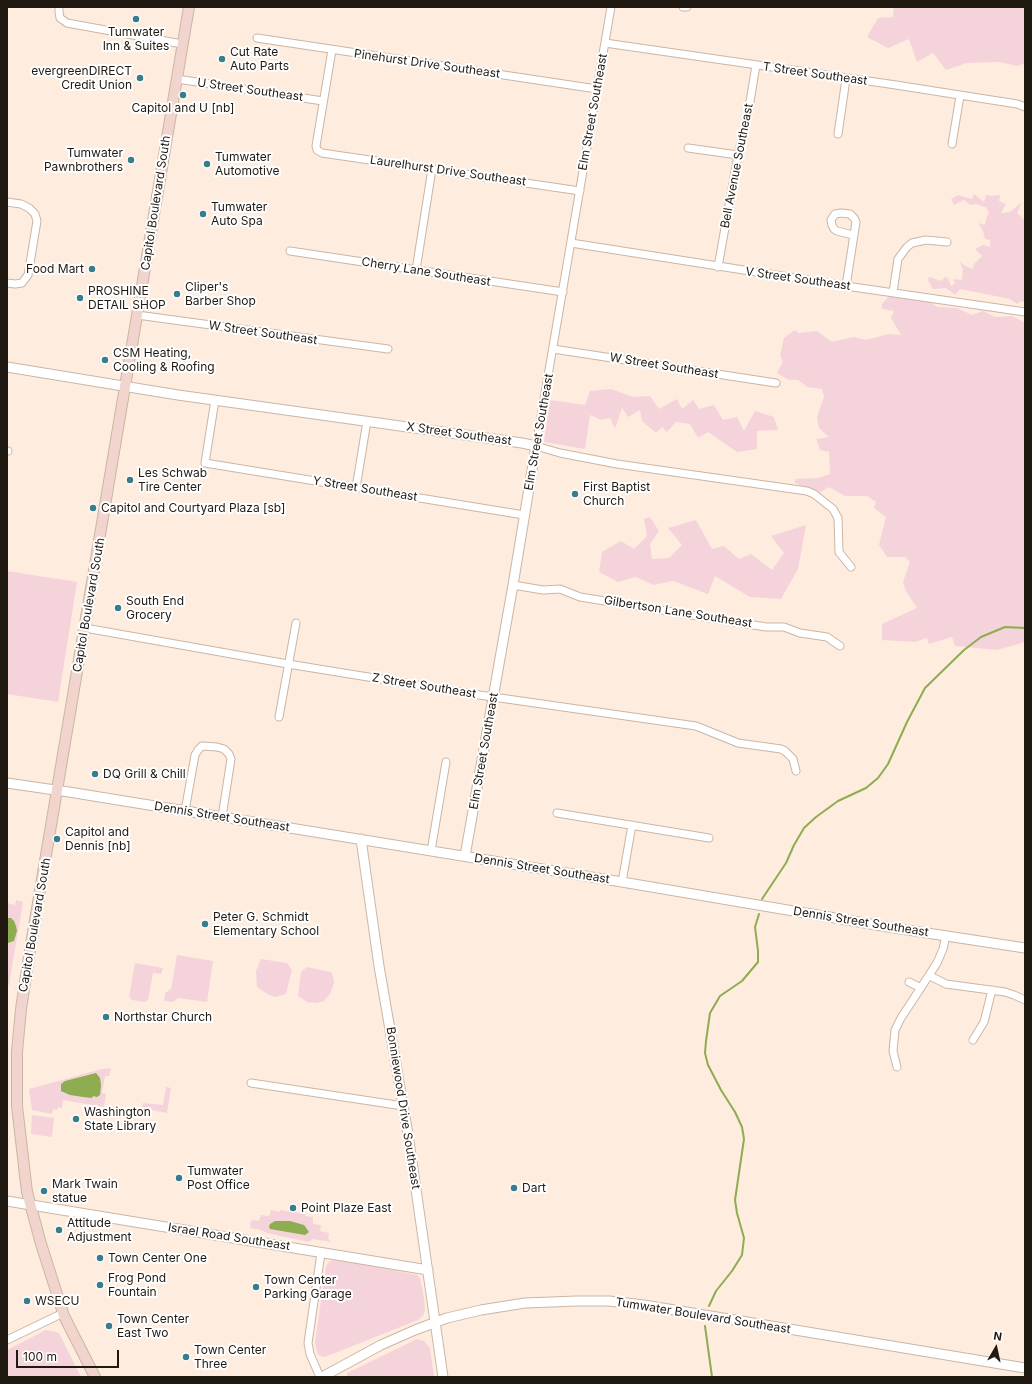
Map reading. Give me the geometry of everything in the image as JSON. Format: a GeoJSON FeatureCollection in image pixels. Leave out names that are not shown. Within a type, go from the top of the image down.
{"type":"FeatureCollection","features":[{"type":"Feature","properties":{"kind":"main road","name":"Capitol Boulevard South"},"geometry":{"type":"LineString","coordinates":[[95,1377],[63,1313],[30,1205],[27,1192],[17,1106],[17,1052],[21,1009],[28,963],[189,7]]}},
{"type":"Feature","properties":{"kind":"street"},"geometry":{"type":"LineString","coordinates":[[59,7],[60,18],[67,23],[182,44]]}},
{"type":"Feature","properties":{"kind":"street","name":"Elm Street Southeast"},"geometry":{"type":"LineString","coordinates":[[465,856],[513,586],[611,7]]}},
{"type":"Feature","properties":{"kind":"street","name":"Pinehurst Drive Southeast"},"geometry":{"type":"LineString","coordinates":[[256,38],[597,89]]}},
{"type":"Feature","properties":{"kind":"street","name":"T Street Southeast"},"geometry":{"type":"LineString","coordinates":[[605,43],[1017,104],[1025,107]]}},
{"type":"Feature","properties":{"kind":"street"},"geometry":{"type":"LineString","coordinates":[[323,100],[332,50]]}},
{"type":"Feature","properties":{"kind":"street","name":"Bell Avenue Southeast"},"geometry":{"type":"LineString","coordinates":[[718,266],[738,155],[748,114],[756,65]]}},
{"type":"Feature","properties":{"kind":"street","name":"U Street Southeast"},"geometry":{"type":"LineString","coordinates":[[177,79],[323,100]]}},
{"type":"Feature","properties":{"kind":"street"},"geometry":{"type":"LineString","coordinates":[[838,134],[846,79]]}},
{"type":"Feature","properties":{"kind":"street"},"geometry":{"type":"LineString","coordinates":[[952,144],[960,96]]}},
{"type":"Feature","properties":{"kind":"street","name":"Laurelhurst Drive Southeast"},"geometry":{"type":"LineString","coordinates":[[323,100],[316,146],[317,150],[322,152],[580,191]]}},
{"type":"Feature","properties":{"kind":"street"},"geometry":{"type":"LineString","coordinates":[[688,148],[738,155]]}},
{"type":"Feature","properties":{"kind":"street"},"geometry":{"type":"LineString","coordinates":[[416,270],[432,169]]}},
{"type":"Feature","properties":{"kind":"street"},"geometry":{"type":"LineString","coordinates":[[7,202],[21,204],[29,208],[35,214],[37,221],[28,274],[22,283],[7,283]]}},
{"type":"Feature","properties":{"kind":"street"},"geometry":{"type":"LineString","coordinates":[[846,286],[853,235]]}},
{"type":"Feature","properties":{"kind":"street"},"geometry":{"type":"LineString","coordinates":[[893,292],[898,259],[907,247],[912,243],[926,240],[946,242]]}},
{"type":"Feature","properties":{"kind":"street","name":"V Street Southeast"},"geometry":{"type":"LineString","coordinates":[[571,243],[1025,312]]}},
{"type":"Feature","properties":{"kind":"street","name":"Cherry Lane Southeast"},"geometry":{"type":"LineString","coordinates":[[290,251],[562,292]]}},
{"type":"Feature","properties":{"kind":"street","name":"W Street Southeast"},"geometry":{"type":"LineString","coordinates":[[137,315],[388,349]]}},
{"type":"Feature","properties":{"kind":"street","name":"W Street Southeast"},"geometry":{"type":"LineString","coordinates":[[553,349],[776,383]]}},
{"type":"Feature","properties":{"kind":"street","name":"X Street Southeast"},"geometry":{"type":"LineString","coordinates":[[7,367],[214,400],[522,443],[560,453],[617,464],[806,491],[814,494],[833,509],[838,518],[840,552],[851,567]]}},
{"type":"Feature","properties":{"kind":"street","name":"Y Street Southeast"},"geometry":{"type":"LineString","coordinates":[[214,400],[205,464],[524,515]]}},
{"type":"Feature","properties":{"kind":"street"},"geometry":{"type":"LineString","coordinates":[[356,488],[367,421]]}},
{"type":"Feature","properties":{"kind":"street","name":"Gilbertson Lane Southeast"},"geometry":{"type":"LineString","coordinates":[[513,586],[543,590],[560,589],[580,597],[766,627],[784,627],[800,632],[827,637],[840,646]]}},
{"type":"Feature","properties":{"kind":"street"},"geometry":{"type":"LineString","coordinates":[[279,718],[296,623]]}},
{"type":"Feature","properties":{"kind":"street","name":"Z Street Southeast"},"geometry":{"type":"LineString","coordinates":[[85,628],[288,664],[493,697],[696,726],[738,743],[785,751],[793,759],[796,771]]}},
{"type":"Feature","properties":{"kind":"street"},"geometry":{"type":"LineString","coordinates":[[185,811],[195,755],[202,746],[217,747],[224,749],[229,754],[231,759],[222,817]]}},
{"type":"Feature","properties":{"kind":"street"},"geometry":{"type":"LineString","coordinates":[[431,851],[446,762]]}},
{"type":"Feature","properties":{"kind":"street","name":"Dennis Street Southeast"},"geometry":{"type":"LineString","coordinates":[[7,783],[361,839],[888,927],[1025,948]]}},
{"type":"Feature","properties":{"kind":"street"},"geometry":{"type":"LineString","coordinates":[[557,813],[709,838]]}},
{"type":"Feature","properties":{"kind":"street"},"geometry":{"type":"LineString","coordinates":[[622,882],[632,825]]}},
{"type":"Feature","properties":{"kind":"street","name":"Bonniewood Drive Southeast"},"geometry":{"type":"LineString","coordinates":[[361,839],[379,966],[398,1070],[443,1377]]}},
{"type":"Feature","properties":{"kind":"street"},"geometry":{"type":"LineString","coordinates":[[897,1067],[893,1050],[895,1030],[901,1018],[930,976],[940,957],[946,936]]}},
{"type":"Feature","properties":{"kind":"street"},"geometry":{"type":"LineString","coordinates":[[930,976],[946,984],[1009,993],[1025,1000]]}},
{"type":"Feature","properties":{"kind":"street"},"geometry":{"type":"LineString","coordinates":[[909,982],[921,988]]}},
{"type":"Feature","properties":{"kind":"street"},"geometry":{"type":"LineString","coordinates":[[973,1040],[984,1022],[992,990]]}},
{"type":"Feature","properties":{"kind":"street"},"geometry":{"type":"LineString","coordinates":[[251,1083],[403,1106]]}},
{"type":"Feature","properties":{"kind":"street","name":"Israel Road Southeast"},"geometry":{"type":"LineString","coordinates":[[7,1201],[428,1270]]}},
{"type":"Feature","properties":{"kind":"street"},"geometry":{"type":"LineString","coordinates":[[321,1253],[308,1343],[310,1354],[321,1377]]}},
{"type":"Feature","properties":{"kind":"street","name":"Tumwater Boulevard Southeast"},"geometry":{"type":"LineString","coordinates":[[321,1377],[381,1345],[435,1322],[481,1310],[525,1303],[577,1300],[644,1305],[1025,1368]]}},
{"type":"Feature","properties":{"kind":"street"},"geometry":{"type":"LineString","coordinates":[[7,1340],[63,1313]]}},
{"type":"Feature","properties":{"kind":"shaded area"},"geometry":{"type":"Polygon","coordinates":[[[894,7],[1025,7],[1025,63],[1018,66],[999,62],[967,63],[946,70],[933,53],[917,62],[909,39],[888,48],[867,37],[878,18],[893,17],[894,7]]]}},
{"type":"Feature","properties":{"kind":"shaded area"},"geometry":{"type":"Polygon","coordinates":[[[974,194],[984,202],[986,195],[1000,195],[999,201],[1006,204],[1001,213],[1010,212],[1022,202],[1017,213],[1025,220],[1025,302],[1021,301],[1017,304],[1010,299],[960,289],[955,295],[946,288],[933,289],[928,280],[929,277],[942,281],[944,277],[948,278],[951,286],[955,284],[953,279],[962,280],[963,270],[960,261],[965,266],[973,269],[974,264],[982,256],[975,249],[983,245],[990,247],[990,240],[985,239],[983,231],[978,223],[985,225],[989,213],[986,207],[975,204],[970,205],[964,200],[954,205],[951,199],[958,195],[972,199],[974,194]]]}},
{"type":"Feature","properties":{"kind":"shaded area"},"geometry":{"type":"Polygon","coordinates":[[[892,293],[927,300],[937,307],[957,308],[972,315],[983,311],[995,317],[1012,316],[1025,323],[1025,642],[997,650],[955,646],[952,637],[929,644],[927,638],[915,642],[882,640],[882,624],[917,608],[906,591],[903,582],[910,562],[905,557],[887,557],[879,545],[886,517],[874,508],[876,502],[867,496],[845,496],[829,487],[819,493],[795,483],[795,479],[818,478],[830,474],[829,452],[820,450],[816,439],[829,437],[819,428],[817,417],[824,397],[822,389],[807,387],[798,380],[789,380],[777,373],[783,362],[780,355],[784,338],[795,330],[799,333],[817,331],[832,342],[854,337],[866,340],[889,334],[901,335],[891,318],[894,311],[882,309],[882,304],[892,293]]]}},
{"type":"Feature","properties":{"kind":"shaded area"},"geometry":{"type":"Polygon","coordinates":[[[611,389],[633,397],[650,396],[659,409],[677,399],[682,409],[693,400],[699,409],[714,405],[723,420],[737,417],[744,431],[755,411],[774,417],[778,430],[757,431],[757,449],[737,452],[708,432],[698,438],[690,424],[676,422],[667,432],[662,427],[656,433],[642,421],[640,410],[628,417],[622,408],[615,429],[610,418],[601,420],[590,415],[585,449],[544,442],[550,400],[585,405],[590,391],[611,389]]]}},
{"type":"Feature","properties":{"kind":"shaded area"},"geometry":{"type":"Polygon","coordinates":[[[650,517],[659,531],[650,544],[652,559],[669,558],[682,545],[668,528],[696,520],[712,549],[724,546],[739,559],[751,554],[772,570],[784,553],[771,536],[806,525],[798,569],[781,599],[750,597],[715,576],[708,594],[673,581],[653,585],[636,577],[618,582],[599,572],[602,552],[621,541],[634,549],[647,536],[644,519],[650,517]]]}},
{"type":"Feature","properties":{"kind":"shaded area"},"geometry":{"type":"Polygon","coordinates":[[[7,571],[77,582],[58,702],[7,694],[7,571]]]}},
{"type":"Feature","properties":{"kind":"shaded area"},"geometry":{"type":"Polygon","coordinates":[[[16,900],[23,902],[9,985],[7,985],[7,903],[15,905],[16,900]]]}},
{"type":"Feature","properties":{"kind":"shaded area"},"geometry":{"type":"Polygon","coordinates":[[[7,918],[11,918],[14,921],[17,931],[14,941],[8,943],[7,943],[7,918]]]}},
{"type":"Feature","properties":{"kind":"shaded area"},"geometry":{"type":"Polygon","coordinates":[[[177,955],[213,961],[207,1002],[178,998],[173,1002],[164,1001],[165,993],[171,989],[177,955]]]}},
{"type":"Feature","properties":{"kind":"shaded area"},"geometry":{"type":"Polygon","coordinates":[[[261,959],[287,963],[292,970],[286,994],[275,997],[257,987],[256,971],[261,959]]]}},
{"type":"Feature","properties":{"kind":"shaded area"},"geometry":{"type":"Polygon","coordinates":[[[135,963],[163,968],[161,974],[153,973],[148,1000],[145,1002],[132,1000],[129,997],[135,963]]]}},
{"type":"Feature","properties":{"kind":"shaded area"},"geometry":{"type":"Polygon","coordinates":[[[307,967],[331,972],[333,976],[334,983],[330,994],[324,1001],[316,1003],[307,1002],[298,996],[301,972],[307,967]]]}},
{"type":"Feature","properties":{"kind":"shaded area"},"geometry":{"type":"Polygon","coordinates":[[[111,1068],[109,1076],[105,1076],[102,1093],[106,1094],[104,1107],[63,1100],[62,1108],[58,1107],[57,1110],[53,1109],[52,1114],[32,1110],[29,1089],[102,1069],[111,1068]]]}},
{"type":"Feature","properties":{"kind":"shaded area"},"geometry":{"type":"Polygon","coordinates":[[[96,1073],[100,1078],[101,1085],[100,1095],[97,1097],[93,1096],[92,1098],[70,1095],[61,1091],[61,1084],[65,1081],[96,1073]]]}},
{"type":"Feature","properties":{"kind":"shaded area"},"geometry":{"type":"Polygon","coordinates":[[[166,1087],[171,1088],[167,1113],[142,1108],[143,1103],[163,1105],[166,1087]]]}},
{"type":"Feature","properties":{"kind":"shaded area"},"geometry":{"type":"Polygon","coordinates":[[[32,1115],[54,1118],[52,1137],[31,1134],[32,1115]]]}},
{"type":"Feature","properties":{"kind":"shaded area"},"geometry":{"type":"Polygon","coordinates":[[[271,1210],[305,1214],[305,1216],[313,1217],[313,1224],[321,1225],[320,1231],[329,1233],[328,1239],[332,1242],[313,1239],[309,1242],[250,1228],[251,1220],[259,1221],[261,1215],[269,1216],[271,1210]]]}},
{"type":"Feature","properties":{"kind":"shaded area"},"geometry":{"type":"Polygon","coordinates":[[[275,1221],[290,1221],[304,1225],[309,1232],[305,1235],[270,1229],[270,1224],[275,1221]]]}},
{"type":"Feature","properties":{"kind":"shaded area"},"geometry":{"type":"Polygon","coordinates":[[[334,1260],[364,1264],[417,1275],[420,1278],[424,1298],[425,1310],[423,1316],[418,1320],[325,1357],[318,1355],[315,1343],[326,1266],[330,1261],[334,1260]]]}},
{"type":"Feature","properties":{"kind":"shaded area"},"geometry":{"type":"Polygon","coordinates":[[[46,1330],[59,1333],[81,1377],[7,1377],[7,1350],[46,1330]]]}},
{"type":"Feature","properties":{"kind":"shaded area"},"geometry":{"type":"Polygon","coordinates":[[[417,1339],[424,1341],[430,1348],[434,1377],[347,1377],[347,1373],[417,1339]]]}},
{"type":"Feature","properties":{"kind":"waterway"},"geometry":{"type":"LineString","coordinates":[[762,899],[786,863],[804,828],[838,801],[866,788],[878,778],[888,764],[907,722],[925,688],[964,650],[981,637],[1005,627],[1025,628]]}},
{"type":"Feature","properties":{"kind":"waterway"},"geometry":{"type":"LineString","coordinates":[[709,1306],[716,1291],[732,1271],[742,1255],[744,1238],[735,1200],[744,1139],[742,1127],[735,1112],[708,1065],[705,1053],[706,1041],[710,1013],[720,996],[742,981],[758,962],[755,927],[759,914]]}},
{"type":"Feature","properties":{"kind":"waterway"},"geometry":{"type":"LineString","coordinates":[[705,1326],[712,1377]]}},
{"type":"Feature","properties":{"kind":"place","name":"Tumwater Inn & Suites"},"geometry":{"type":"Point","coordinates":[136,19]}},
{"type":"Feature","properties":{"kind":"place","name":"Cut Rate Auto Parts"},"geometry":{"type":"Point","coordinates":[222,59]}},
{"type":"Feature","properties":{"kind":"place","name":"evergreenDIRECT Credit Union"},"geometry":{"type":"Point","coordinates":[140,78]}},
{"type":"Feature","properties":{"kind":"place","name":"Capitol and U [nb]"},"geometry":{"type":"Point","coordinates":[183,95]}},
{"type":"Feature","properties":{"kind":"place","name":"Tumwater Pawnbrothers"},"geometry":{"type":"Point","coordinates":[131,160]}},
{"type":"Feature","properties":{"kind":"place","name":"Tumwater Automotive"},"geometry":{"type":"Point","coordinates":[207,164]}},
{"type":"Feature","properties":{"kind":"place","name":"Tumwater Auto Spa"},"geometry":{"type":"Point","coordinates":[203,214]}},
{"type":"Feature","properties":{"kind":"place","name":"Food Mart"},"geometry":{"type":"Point","coordinates":[92,269]}},
{"type":"Feature","properties":{"kind":"place","name":"Cliper's Barber Shop"},"geometry":{"type":"Point","coordinates":[177,294]}},
{"type":"Feature","properties":{"kind":"place","name":"PROSHINE DETAIL SHOP"},"geometry":{"type":"Point","coordinates":[80,298]}},
{"type":"Feature","properties":{"kind":"place","name":"CSM Heating, Cooling & Roofing"},"geometry":{"type":"Point","coordinates":[105,360]}},
{"type":"Feature","properties":{"kind":"place","name":"Les Schwab Tire Center"},"geometry":{"type":"Point","coordinates":[130,480]}},
{"type":"Feature","properties":{"kind":"place","name":"First Baptist Church"},"geometry":{"type":"Point","coordinates":[575,494]}},
{"type":"Feature","properties":{"kind":"place","name":"Capitol and Courtyard Plaza [sb]"},"geometry":{"type":"Point","coordinates":[93,508]}},
{"type":"Feature","properties":{"kind":"place","name":"South End Grocery"},"geometry":{"type":"Point","coordinates":[118,608]}},
{"type":"Feature","properties":{"kind":"place","name":"DQ Grill & Chill"},"geometry":{"type":"Point","coordinates":[95,774]}},
{"type":"Feature","properties":{"kind":"place","name":"Capitol and Dennis [nb]"},"geometry":{"type":"Point","coordinates":[57,839]}},
{"type":"Feature","properties":{"kind":"place","name":"Peter G. Schmidt Elementary School"},"geometry":{"type":"Point","coordinates":[205,924]}},
{"type":"Feature","properties":{"kind":"place","name":"Northstar Church"},"geometry":{"type":"Point","coordinates":[106,1017]}},
{"type":"Feature","properties":{"kind":"place","name":"Washington State Library"},"geometry":{"type":"Point","coordinates":[76,1119]}},
{"type":"Feature","properties":{"kind":"place","name":"Tumwater Post Office"},"geometry":{"type":"Point","coordinates":[179,1178]}},
{"type":"Feature","properties":{"kind":"place","name":"Dart"},"geometry":{"type":"Point","coordinates":[514,1188]}},
{"type":"Feature","properties":{"kind":"place","name":"Mark Twain statue"},"geometry":{"type":"Point","coordinates":[44,1191]}},
{"type":"Feature","properties":{"kind":"place","name":"Point Plaze East"},"geometry":{"type":"Point","coordinates":[293,1208]}},
{"type":"Feature","properties":{"kind":"place","name":"Attitude Adjustment"},"geometry":{"type":"Point","coordinates":[59,1230]}},
{"type":"Feature","properties":{"kind":"place","name":"Town Center One"},"geometry":{"type":"Point","coordinates":[100,1258]}},
{"type":"Feature","properties":{"kind":"place","name":"Frog Pond Fountain"},"geometry":{"type":"Point","coordinates":[100,1285]}},
{"type":"Feature","properties":{"kind":"place","name":"Town Center Parking Garage"},"geometry":{"type":"Point","coordinates":[256,1287]}},
{"type":"Feature","properties":{"kind":"place","name":"WSECU"},"geometry":{"type":"Point","coordinates":[27,1301]}},
{"type":"Feature","properties":{"kind":"place","name":"Town Center East Two"},"geometry":{"type":"Point","coordinates":[109,1326]}},
{"type":"Feature","properties":{"kind":"place","name":"Town Center Three"},"geometry":{"type":"Point","coordinates":[186,1357]}}]}
